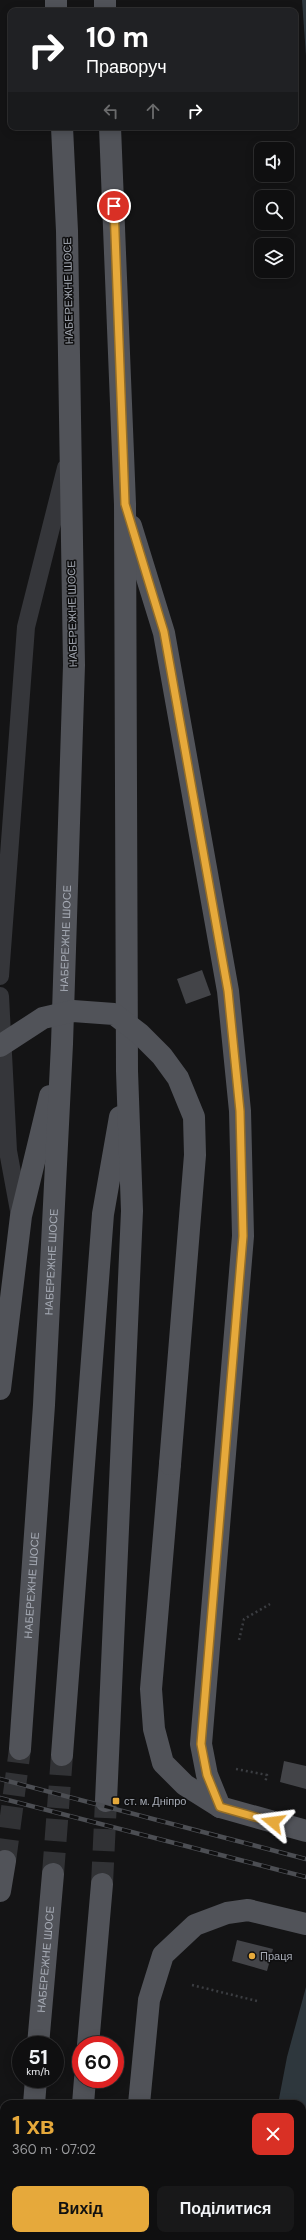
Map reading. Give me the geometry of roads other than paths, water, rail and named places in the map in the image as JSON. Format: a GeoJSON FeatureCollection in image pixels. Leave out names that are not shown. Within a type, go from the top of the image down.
{"type":"FeatureCollection","features":[{"type":"Feature","properties":{"kind":"main road","name":"НАБЕРЕЖНЕ ШОСЕ"},"geometry":{"type":"LineString","coordinates":[[20,1749],[44,1405],[62,1044],[74,665],[67,231],[62,130]]}},
{"type":"Feature","properties":{"kind":"main road"},"geometry":{"type":"LineString","coordinates":[[106,1802],[132,1211],[127,1071],[125,504],[110,130]]}},
{"type":"Feature","properties":{"kind":"main road"},"geometry":{"type":"LineString","coordinates":[[125,504],[164,632],[228,991],[240,1111],[243,1236],[201,1744],[207,1775],[220,1807]]}},
{"type":"Feature","properties":{"kind":"main road"},"geometry":{"type":"LineString","coordinates":[[0,1046],[42,1018],[73,1011],[114,1014],[140,1034],[162,1056],[181,1085],[194,1117],[195,1155],[152,1689],[154,1729],[163,1763],[185,1785],[220,1807],[306,1831]]}},
{"type":"Feature","properties":{"kind":"main road"},"geometry":{"type":"LineString","coordinates":[[0,1388],[21,1216],[62,1044]]}},
{"type":"Feature","properties":{"kind":"main road"},"geometry":{"type":"LineString","coordinates":[[62,1755],[104,1214],[127,1071]]}},
{"type":"Feature","properties":{"kind":"main road"},"geometry":{"type":"LineString","coordinates":[[0,1892],[5,1861]]}},
{"type":"Feature","properties":{"kind":"main road","name":"НАБЕРЕЖНЕ ШОСЕ"},"geometry":{"type":"LineString","coordinates":[[39,2036],[53,1874]]}},
{"type":"Feature","properties":{"kind":"main road"},"geometry":{"type":"LineString","coordinates":[[89,2036],[102,1884]]}},
{"type":"Feature","properties":{"kind":"main road"},"geometry":{"type":"LineString","coordinates":[[139,2100],[149,2000],[162,1955],[195,1925],[227,1913],[248,1910],[306,1924]]}},
{"type":"Feature","properties":{"kind":"main road"},"geometry":{"type":"LineString","coordinates":[[34,2100],[35,2088]]}},
{"type":"Feature","properties":{"kind":"main road"},"geometry":{"type":"LineString","coordinates":[[83,2100],[84,2088]]}},
{"type":"Feature","properties":{"kind":"lane"},"geometry":{"type":"LineString","coordinates":[[0,976],[26,627],[70,454]]}},
{"type":"Feature","properties":{"kind":"lane"},"geometry":{"type":"LineString","coordinates":[[0,996],[8,1151],[21,1216]]}},
{"type":"Feature","properties":{"kind":"tunnel"},"geometry":{"type":"LineString","coordinates":[[5,1861],[20,1749]]}},
{"type":"Feature","properties":{"kind":"tunnel"},"geometry":{"type":"LineString","coordinates":[[53,1874],[62,1755]]}},
{"type":"Feature","properties":{"kind":"tunnel"},"geometry":{"type":"LineString","coordinates":[[102,1884],[106,1801]]}},
{"type":"Feature","properties":{"kind":"railway"},"geometry":{"type":"LineString","coordinates":[[0,1779],[306,1859]]}},
{"type":"Feature","properties":{"kind":"railway"},"geometry":{"type":"LineString","coordinates":[[0,1798],[306,1877]]}},
{"type":"Feature","properties":{"kind":"place","name":"ст. м. Дніпро"},"geometry":{"type":"Point","coordinates":[116,1801]}},
{"type":"Feature","properties":{"kind":"place","name":"Праця"},"geometry":{"type":"Point","coordinates":[252,1956]}}]}
